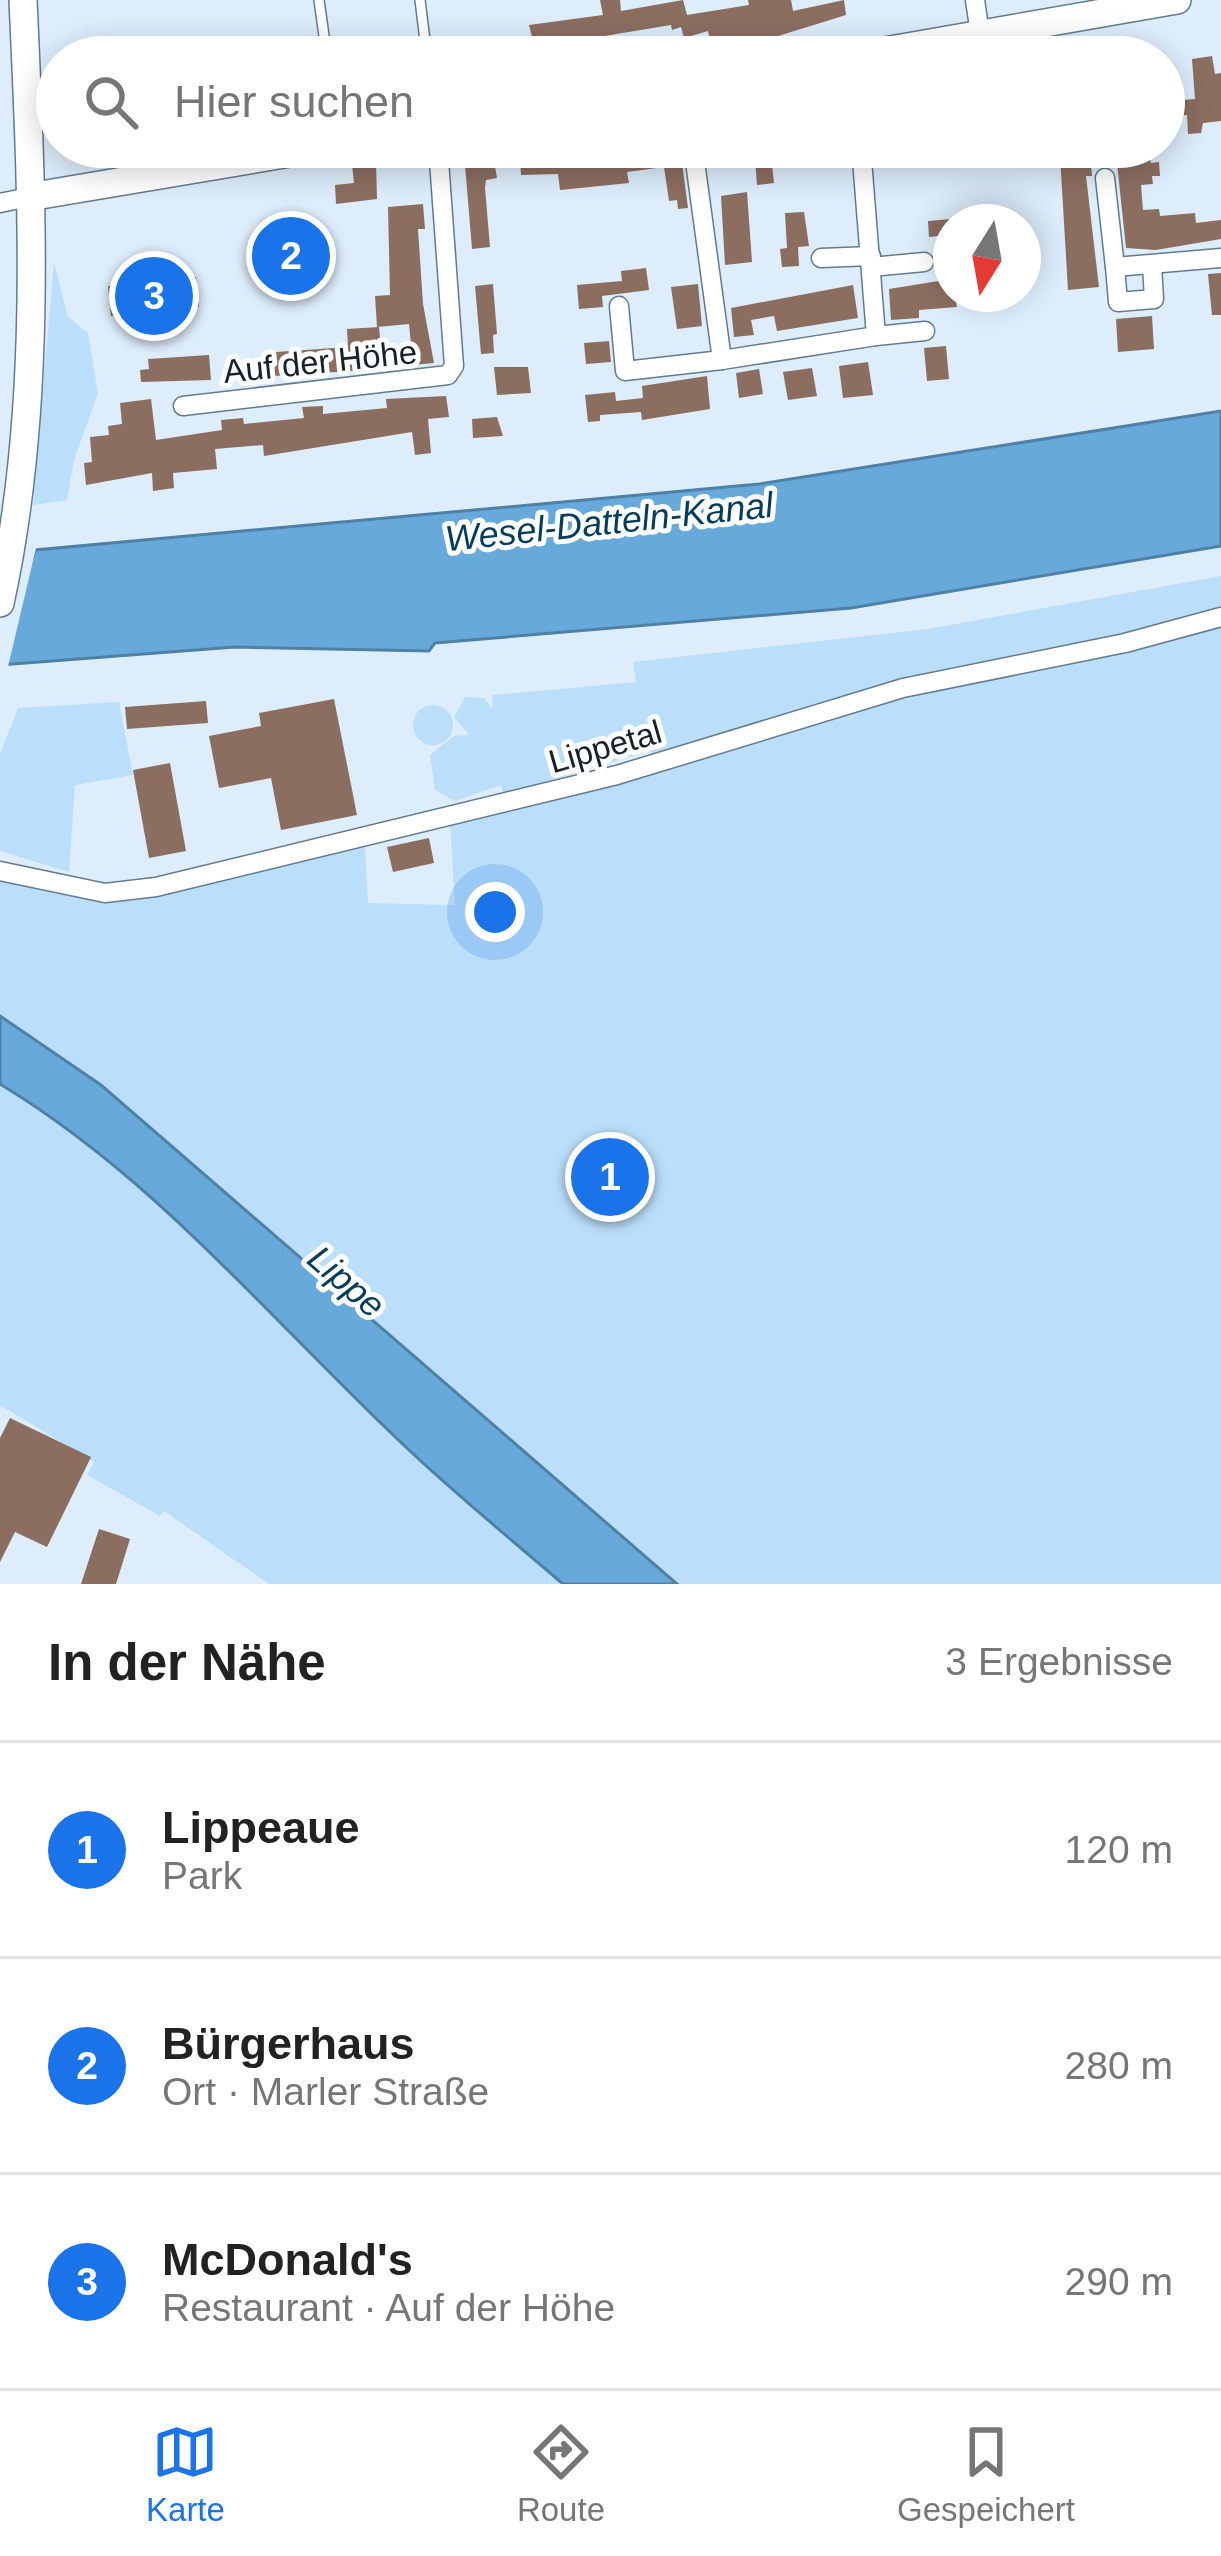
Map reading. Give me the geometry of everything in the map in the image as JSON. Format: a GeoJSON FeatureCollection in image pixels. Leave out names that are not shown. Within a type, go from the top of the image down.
{"type":"FeatureCollection","features":[{"type":"Feature","properties":{"kind":"main road"},"geometry":{"type":"LineString","coordinates":[[0,603],[20,490],[28,378],[23,0]]}},
{"type":"Feature","properties":{"kind":"main road"},"geometry":{"type":"LineString","coordinates":[[969,36],[1177,0]]}},
{"type":"Feature","properties":{"kind":"main road"},"geometry":{"type":"LineString","coordinates":[[29,197],[201,168]]}},
{"type":"Feature","properties":{"kind":"street"},"geometry":{"type":"LineString","coordinates":[[975,0],[980,34]]}},
{"type":"Feature","properties":{"kind":"street","name":"Auf der Höhe"},"geometry":{"type":"LineString","coordinates":[[183,406],[448,375],[454,367],[440,168]]}},
{"type":"Feature","properties":{"kind":"street"},"geometry":{"type":"LineString","coordinates":[[696,168],[722,360]]}},
{"type":"Feature","properties":{"kind":"street"},"geometry":{"type":"LineString","coordinates":[[863,168],[877,337]]}},
{"type":"Feature","properties":{"kind":"street"},"geometry":{"type":"LineString","coordinates":[[1105,178],[1118,302],[1154,299],[1151,265]]}},
{"type":"Feature","properties":{"kind":"street"},"geometry":{"type":"LineString","coordinates":[[0,203],[29,197]]}},
{"type":"Feature","properties":{"kind":"street"},"geometry":{"type":"LineString","coordinates":[[821,258],[924,262]]}},
{"type":"Feature","properties":{"kind":"street"},"geometry":{"type":"LineString","coordinates":[[1115,268],[1221,258]]}},
{"type":"Feature","properties":{"kind":"street"},"geometry":{"type":"LineString","coordinates":[[619,306],[626,371],[925,331]]}},
{"type":"Feature","properties":{"kind":"street","name":"Lippetal"},"geometry":{"type":"LineString","coordinates":[[0,872],[89,891],[156,887],[596,781],[903,688],[1125,643],[1221,617]]}},
{"type":"Feature","properties":{"kind":"lane"},"geometry":{"type":"LineString","coordinates":[[319,0],[324,36]]}},
{"type":"Feature","properties":{"kind":"lane"},"geometry":{"type":"LineString","coordinates":[[420,0],[424,36]]}},
{"type":"Feature","properties":{"kind":"shaded area"},"geometry":{"type":"Polygon","coordinates":[[[54,262],[68,317],[88,333],[98,393],[74,460],[67,500],[33,505],[54,262]]]}},
{"type":"Feature","properties":{"kind":"shaded area"},"geometry":{"type":"Polygon","coordinates":[[[1221,576],[1221,612],[865,692],[653,760],[650,751],[503,794],[501,785],[455,801],[435,790],[430,755],[454,736],[469,735],[454,717],[465,697],[484,698],[492,709],[493,695],[636,682],[633,662],[928,629],[1221,576]]]}},
{"type":"Feature","properties":{"kind":"shaded area"},"geometry":{"type":"Polygon","coordinates":[[[1221,620],[1221,1584],[269,1584],[164,1511],[160,1516],[87,1475],[94,1462],[0,1405],[0,879],[56,894],[113,900],[365,843],[368,903],[455,905],[450,823],[896,695],[1221,620]]]}},
{"type":"Feature","properties":{"kind":"shaded area"},"geometry":{"type":"Polygon","coordinates":[[[119,702],[133,775],[75,785],[69,872],[0,851],[0,754],[18,708],[119,702]]]}},
{"type":"Feature","properties":{"kind":"shaded area"},"geometry":{"type":"Polygon","coordinates":[[[433,705],[447,711],[453,725],[447,739],[433,745],[419,739],[413,725],[419,711],[433,705]]]}},
{"type":"Feature","properties":{"kind":"water","name":"Wesel-Datteln-Kanal"},"geometry":{"type":"Polygon","coordinates":[[[1221,411],[1221,546],[851,608],[435,643],[429,651],[235,647],[0,665],[35,550],[759,484],[1221,411]]]}},
{"type":"Feature","properties":{"kind":"water"},"geometry":{"type":"Polygon","coordinates":[[[0,1016],[101,1085],[677,1584],[563,1584],[410,1451],[164,1209],[58,1122],[0,1084],[0,1016]]]}},
{"type":"Feature","properties":{"kind":"pier"},"geometry":{"type":"Polygon","coordinates":[[[37,544],[7,671],[0,671],[0,545],[37,544]]]}},
{"type":"Feature","properties":{"kind":"building"},"geometry":{"type":"Polygon","coordinates":[[[600,0],[620,0],[621,11],[683,0],[687,15],[749,5],[748,0],[791,0],[793,11],[844,0],[846,15],[778,36],[709,36],[708,31],[683,36],[681,27],[672,30],[671,25],[604,36],[532,36],[529,25],[603,15],[600,0]]]}},
{"type":"Feature","properties":{"kind":"building"},"geometry":{"type":"Polygon","coordinates":[[[1212,56],[1215,74],[1221,73],[1221,121],[1203,123],[1201,133],[1188,134],[1185,100],[1195,99],[1192,59],[1212,56]]]}},
{"type":"Feature","properties":{"kind":"building"},"geometry":{"type":"Polygon","coordinates":[[[352,168],[376,168],[377,199],[336,204],[335,185],[354,183],[352,168]]]}},
{"type":"Feature","properties":{"kind":"building"},"geometry":{"type":"Polygon","coordinates":[[[465,168],[495,168],[497,178],[486,180],[485,188],[490,247],[472,249],[465,168]]]}},
{"type":"Feature","properties":{"kind":"building"},"geometry":{"type":"Polygon","coordinates":[[[521,168],[657,168],[627,172],[629,183],[560,190],[558,174],[521,175],[521,168]]]}},
{"type":"Feature","properties":{"kind":"building"},"geometry":{"type":"Polygon","coordinates":[[[664,168],[683,168],[688,208],[678,209],[677,200],[669,201],[664,168]]]}},
{"type":"Feature","properties":{"kind":"building"},"geometry":{"type":"Polygon","coordinates":[[[756,168],[772,168],[774,183],[757,185],[756,168]]]}},
{"type":"Feature","properties":{"kind":"building"},"geometry":{"type":"Polygon","coordinates":[[[1061,168],[1091,168],[1092,176],[1086,176],[1099,287],[1068,290],[1061,168]]]}},
{"type":"Feature","properties":{"kind":"building"},"geometry":{"type":"Polygon","coordinates":[[[1118,168],[1159,168],[1160,176],[1152,176],[1153,184],[1141,185],[1143,210],[1159,209],[1160,216],[1195,213],[1196,223],[1221,220],[1221,239],[1156,250],[1126,248],[1118,168]]]}},
{"type":"Feature","properties":{"kind":"building"},"geometry":{"type":"Polygon","coordinates":[[[747,192],[752,262],[725,265],[721,196],[747,192]]]}},
{"type":"Feature","properties":{"kind":"building"},"geometry":{"type":"Polygon","coordinates":[[[423,204],[425,229],[418,229],[423,304],[434,363],[413,365],[409,324],[377,327],[375,296],[390,295],[388,207],[423,204]]]}},
{"type":"Feature","properties":{"kind":"building"},"geometry":{"type":"Polygon","coordinates":[[[804,212],[809,246],[798,247],[799,266],[782,267],[780,249],[787,248],[785,213],[804,212]]]}},
{"type":"Feature","properties":{"kind":"building"},"geometry":{"type":"Polygon","coordinates":[[[323,239],[327,259],[259,272],[255,253],[323,239]]]}},
{"type":"Feature","properties":{"kind":"building"},"geometry":{"type":"Polygon","coordinates":[[[646,268],[649,290],[602,296],[603,307],[579,309],[577,285],[622,281],[621,271],[646,268]]]}},
{"type":"Feature","properties":{"kind":"building"},"geometry":{"type":"Polygon","coordinates":[[[1221,273],[1221,315],[1212,315],[1208,274],[1221,273]]]}},
{"type":"Feature","properties":{"kind":"building"},"geometry":{"type":"Polygon","coordinates":[[[196,277],[199,307],[111,316],[108,286],[196,277]]]}},
{"type":"Feature","properties":{"kind":"building"},"geometry":{"type":"Polygon","coordinates":[[[933,282],[933,309],[919,310],[919,318],[891,320],[889,289],[933,282]]]}},
{"type":"Feature","properties":{"kind":"building"},"geometry":{"type":"Polygon","coordinates":[[[493,284],[494,353],[481,354],[475,286],[493,284]]]}},
{"type":"Feature","properties":{"kind":"building"},"geometry":{"type":"Polygon","coordinates":[[[698,284],[702,326],[677,329],[671,287],[698,284]]]}},
{"type":"Feature","properties":{"kind":"building"},"geometry":{"type":"Polygon","coordinates":[[[853,285],[858,318],[777,331],[774,316],[751,320],[754,335],[734,337],[731,308],[853,285]]]}},
{"type":"Feature","properties":{"kind":"building"},"geometry":{"type":"Polygon","coordinates":[[[1152,316],[1154,349],[1118,352],[1116,319],[1152,316]]]}},
{"type":"Feature","properties":{"kind":"building"},"geometry":{"type":"Polygon","coordinates":[[[379,327],[383,369],[258,377],[258,382],[240,384],[237,362],[276,358],[276,352],[348,347],[347,329],[379,327]]]}},
{"type":"Feature","properties":{"kind":"building"},"geometry":{"type":"Polygon","coordinates":[[[609,341],[611,362],[586,364],[584,343],[609,341]]]}},
{"type":"Feature","properties":{"kind":"building"},"geometry":{"type":"Polygon","coordinates":[[[946,346],[949,379],[927,381],[924,348],[946,346]]]}},
{"type":"Feature","properties":{"kind":"building"},"geometry":{"type":"Polygon","coordinates":[[[209,355],[211,380],[141,382],[140,370],[149,369],[148,359],[209,355]]]}},
{"type":"Feature","properties":{"kind":"building"},"geometry":{"type":"Polygon","coordinates":[[[868,362],[873,395],[843,398],[839,366],[868,362]]]}},
{"type":"Feature","properties":{"kind":"building"},"geometry":{"type":"Polygon","coordinates":[[[494,367],[528,367],[531,393],[497,395],[494,367]]]}},
{"type":"Feature","properties":{"kind":"building"},"geometry":{"type":"Polygon","coordinates":[[[812,368],[817,396],[788,400],[783,372],[812,368]]]}},
{"type":"Feature","properties":{"kind":"building"},"geometry":{"type":"Polygon","coordinates":[[[759,369],[763,394],[739,398],[736,373],[759,369]]]}},
{"type":"Feature","properties":{"kind":"building"},"geometry":{"type":"Polygon","coordinates":[[[707,376],[710,409],[642,420],[641,412],[600,415],[600,421],[588,422],[585,395],[615,392],[616,401],[643,398],[642,386],[707,376]]]}},
{"type":"Feature","properties":{"kind":"building"},"geometry":{"type":"Polygon","coordinates":[[[446,396],[449,417],[428,419],[431,453],[415,455],[412,432],[264,456],[263,445],[215,449],[217,469],[173,473],[174,488],[153,491],[152,473],[86,485],[84,463],[92,462],[90,437],[109,435],[108,426],[122,424],[120,403],[151,399],[156,440],[222,430],[221,420],[243,418],[244,424],[304,418],[302,407],[323,406],[323,414],[387,408],[386,399],[446,396]]]}},
{"type":"Feature","properties":{"kind":"building"},"geometry":{"type":"Polygon","coordinates":[[[497,417],[503,436],[473,438],[472,419],[497,417]]]}},
{"type":"Feature","properties":{"kind":"building"},"geometry":{"type":"Polygon","coordinates":[[[334,699],[357,815],[281,830],[271,778],[219,788],[209,736],[261,726],[259,713],[334,699]]]}},
{"type":"Feature","properties":{"kind":"building"},"geometry":{"type":"Polygon","coordinates":[[[206,701],[208,723],[127,729],[125,707],[206,701]]]}},
{"type":"Feature","properties":{"kind":"building"},"geometry":{"type":"Polygon","coordinates":[[[170,763],[186,851],[149,858],[133,770],[170,763]]]}},
{"type":"Feature","properties":{"kind":"building"},"geometry":{"type":"Polygon","coordinates":[[[429,838],[434,863],[393,872],[387,847],[429,838]]]}},
{"type":"Feature","properties":{"kind":"building"},"geometry":{"type":"Polygon","coordinates":[[[10,1418],[91,1457],[47,1547],[15,1532],[0,1562],[0,1438],[10,1418]]]}},
{"type":"Feature","properties":{"kind":"building"},"geometry":{"type":"Polygon","coordinates":[[[99,1529],[130,1539],[116,1584],[81,1584],[99,1529]]]}},
{"type":"Feature","properties":{"kind":"place","name":"Bürgerhaus"},"geometry":{"type":"Point","coordinates":[291,256]}},
{"type":"Feature","properties":{"kind":"place","name":"McDonald's"},"geometry":{"type":"Point","coordinates":[154,296]}},
{"type":"Feature","properties":{"kind":"place","name":"Lippeaue"},"geometry":{"type":"Point","coordinates":[610,1177]}},
{"type":"Feature","properties":{"kind":"water label","name":"Lippe"},"geometry":{"type":"Point","coordinates":[347,1281]}}]}
